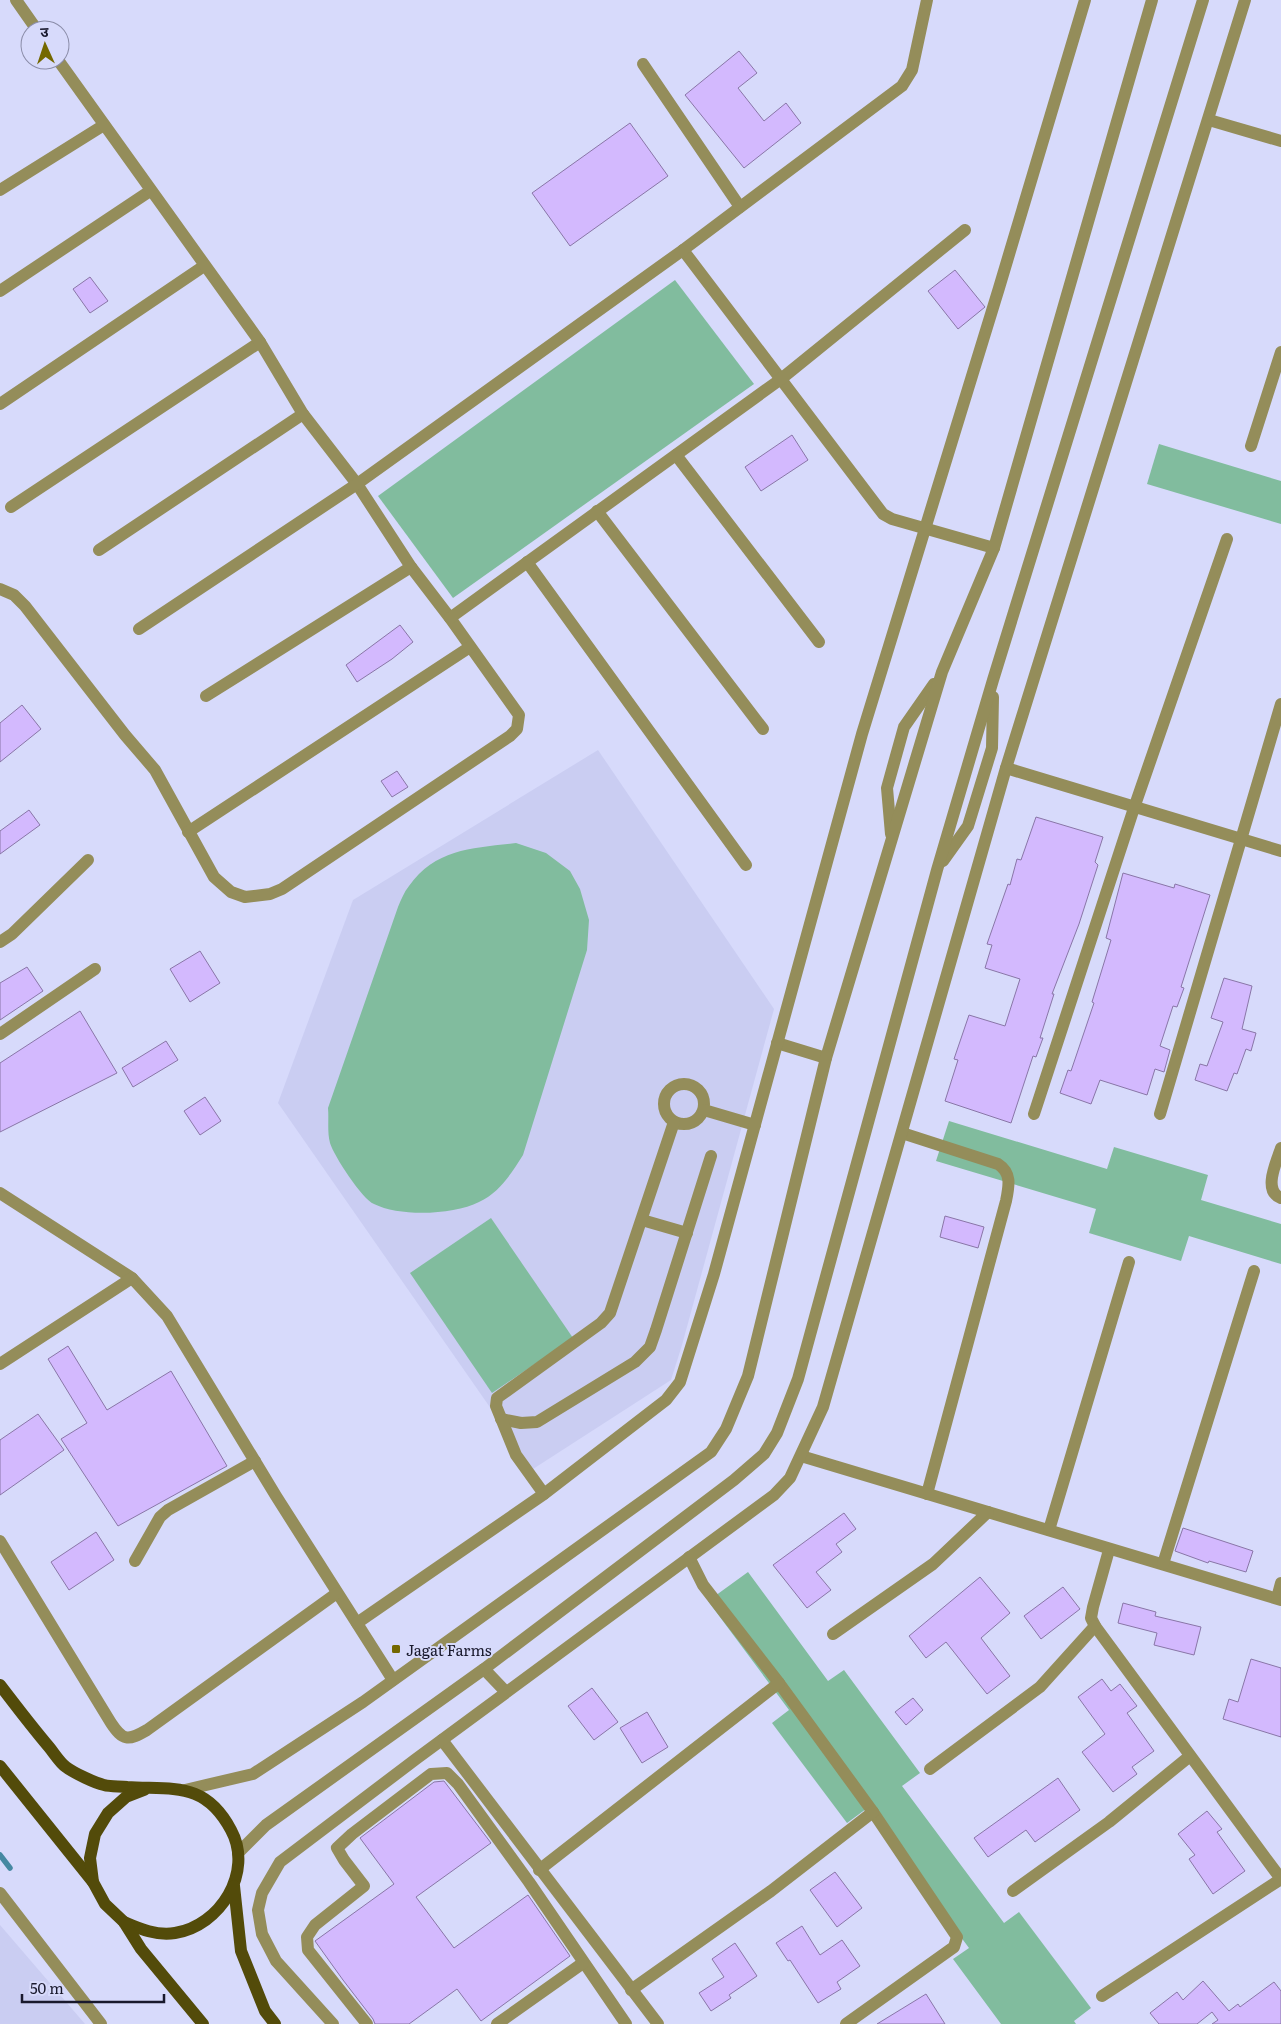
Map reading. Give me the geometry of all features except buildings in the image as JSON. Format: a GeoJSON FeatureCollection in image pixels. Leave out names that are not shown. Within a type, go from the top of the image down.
{"type":"FeatureCollection","features":[{"type":"Feature","properties":{"kind":"main road"},"geometry":{"type":"LineString","coordinates":[[0,1685],[66,1767],[104,1785],[150,1788],[167,1787],[185,1790],[205,1799],[221,1813],[232,1832],[238,1852],[238,1869],[234,1886],[220,1908],[200,1925],[174,1933],[148,1932],[124,1922]]}},
{"type":"Feature","properties":{"kind":"main road"},"geometry":{"type":"LineString","coordinates":[[0,1766],[93,1882],[105,1904],[124,1922],[141,1948],[203,2024]]}},
{"type":"Feature","properties":{"kind":"main road"},"geometry":{"type":"LineString","coordinates":[[93,1882],[90,1858],[95,1834],[108,1813],[126,1797],[150,1788]]}},
{"type":"Feature","properties":{"kind":"main road"},"geometry":{"type":"LineString","coordinates":[[234,1886],[241,1951],[265,2010],[275,2024]]}},
{"type":"Feature","properties":{"kind":"street"},"geometry":{"type":"LineString","coordinates":[[16,0],[30,20]]}},
{"type":"Feature","properties":{"kind":"street"},"geometry":{"type":"LineString","coordinates":[[139,629],[357,484],[683,250],[902,86],[912,70],[927,0]]}},
{"type":"Feature","properties":{"kind":"street"},"geometry":{"type":"LineString","coordinates":[[357,1622],[544,1494],[666,1400],[680,1382],[714,1274],[862,734],[1085,0]]}},
{"type":"Feature","properties":{"kind":"street"},"geometry":{"type":"LineString","coordinates":[[185,1790],[253,1774],[393,1680],[712,1452],[726,1429],[748,1376],[826,1058],[942,672],[994,548],[1152,0]]}},
{"type":"Feature","properties":{"kind":"street"},"geometry":{"type":"LineString","coordinates":[[238,1852],[266,1825],[484,1669],[734,1480],[764,1454],[777,1433],[798,1378],[937,870],[993,680],[1203,0]]}},
{"type":"Feature","properties":{"kind":"street"},"geometry":{"type":"LineString","coordinates":[[333,2024],[276,1962],[262,1934],[258,1910],[262,1893],[280,1862],[506,1692],[774,1495],[790,1478],[801,1456],[823,1407],[1006,768],[1245,0]]}},
{"type":"Feature","properties":{"kind":"street"},"geometry":{"type":"LineString","coordinates":[[643,64],[740,208]]}},
{"type":"Feature","properties":{"kind":"street"},"geometry":{"type":"LineString","coordinates":[[0,589],[14,595],[25,606],[124,735],[155,770],[214,877],[231,892],[245,897],[256,897],[282,889],[510,736],[517,729],[518,715],[450,618],[411,567],[357,484],[303,414],[260,342],[150,192],[65,70]]}},
{"type":"Feature","properties":{"kind":"street"},"geometry":{"type":"LineString","coordinates":[[1209,120],[1281,142]]}},
{"type":"Feature","properties":{"kind":"street"},"geometry":{"type":"LineString","coordinates":[[0,190],[104,126]]}},
{"type":"Feature","properties":{"kind":"street"},"geometry":{"type":"LineString","coordinates":[[0,291],[150,192]]}},
{"type":"Feature","properties":{"kind":"street"},"geometry":{"type":"LineString","coordinates":[[450,618],[781,379],[965,230]]}},
{"type":"Feature","properties":{"kind":"street"},"geometry":{"type":"LineString","coordinates":[[683,250],[883,514],[892,519],[994,548]]}},
{"type":"Feature","properties":{"kind":"street"},"geometry":{"type":"LineString","coordinates":[[0,404],[204,266]]}},
{"type":"Feature","properties":{"kind":"street"},"geometry":{"type":"LineString","coordinates":[[11,507],[260,342]]}},
{"type":"Feature","properties":{"kind":"street"},"geometry":{"type":"LineString","coordinates":[[1251,446],[1281,352]]}},
{"type":"Feature","properties":{"kind":"street"},"geometry":{"type":"LineString","coordinates":[[99,550],[303,414]]}},
{"type":"Feature","properties":{"kind":"street"},"geometry":{"type":"LineString","coordinates":[[676,455],[819,642]]}},
{"type":"Feature","properties":{"kind":"street"},"geometry":{"type":"LineString","coordinates":[[598,511],[763,728]]}},
{"type":"Feature","properties":{"kind":"street"},"geometry":{"type":"LineString","coordinates":[[1034,1114],[1134,808],[1228,539]]}},
{"type":"Feature","properties":{"kind":"street"},"geometry":{"type":"LineString","coordinates":[[527,562],[746,865]]}},
{"type":"Feature","properties":{"kind":"street"},"geometry":{"type":"LineString","coordinates":[[206,696],[411,567]]}},
{"type":"Feature","properties":{"kind":"street"},"geometry":{"type":"LineString","coordinates":[[188,832],[470,647]]}},
{"type":"Feature","properties":{"kind":"street"},"geometry":{"type":"LineString","coordinates":[[891,842],[887,788],[904,728],[942,672]]}},
{"type":"Feature","properties":{"kind":"street"},"geometry":{"type":"LineString","coordinates":[[937,870],[968,826],[992,748],[993,680]]}},
{"type":"Feature","properties":{"kind":"street"},"geometry":{"type":"LineString","coordinates":[[1160,1114],[1281,704]]}},
{"type":"Feature","properties":{"kind":"street"},"geometry":{"type":"LineString","coordinates":[[1006,768],[1281,851]]}},
{"type":"Feature","properties":{"kind":"street"},"geometry":{"type":"LineString","coordinates":[[0,942],[12,934],[88,860]]}},
{"type":"Feature","properties":{"kind":"street"},"geometry":{"type":"LineString","coordinates":[[0,1034],[95,969]]}},
{"type":"Feature","properties":{"kind":"street"},"geometry":{"type":"LineString","coordinates":[[777,1043],[826,1058]]}},
{"type":"Feature","properties":{"kind":"street"},"geometry":{"type":"LineString","coordinates":[[690,1084],[698,1089],[704,1099],[704,1110],[698,1120],[690,1124],[679,1125],[674,1122],[667,1116],[663,1107],[665,1096],[676,1086],[690,1084]]}},
{"type":"Feature","properties":{"kind":"street"},"geometry":{"type":"LineString","coordinates":[[704,1110],[754,1125]]}},
{"type":"Feature","properties":{"kind":"street"},"geometry":{"type":"LineString","coordinates":[[544,1494],[516,1455],[496,1406],[497,1398],[601,1323],[610,1313],[674,1122]]}},
{"type":"Feature","properties":{"kind":"street"},"geometry":{"type":"LineString","coordinates":[[902,1133],[998,1164],[1004,1168],[1008,1176],[1006,1201],[927,1494]]}},
{"type":"Feature","properties":{"kind":"street"},"geometry":{"type":"LineString","coordinates":[[1281,1148],[1272,1180],[1272,1191],[1281,1198]]}},
{"type":"Feature","properties":{"kind":"street"},"geometry":{"type":"LineString","coordinates":[[501,1419],[521,1424],[536,1422],[645,1354],[656,1330],[711,1156]]}},
{"type":"Feature","properties":{"kind":"street"},"geometry":{"type":"LineString","coordinates":[[0,1193],[132,1278],[167,1316],[255,1461],[393,1680]]}},
{"type":"Feature","properties":{"kind":"street"},"geometry":{"type":"LineString","coordinates":[[642,1220],[687,1233]]}},
{"type":"Feature","properties":{"kind":"street"},"geometry":{"type":"LineString","coordinates":[[1049,1530],[1129,1262]]}},
{"type":"Feature","properties":{"kind":"street"},"geometry":{"type":"LineString","coordinates":[[1163,1564],[1254,1271]]}},
{"type":"Feature","properties":{"kind":"street"},"geometry":{"type":"LineString","coordinates":[[0,1364],[132,1278]]}},
{"type":"Feature","properties":{"kind":"street"},"geometry":{"type":"LineString","coordinates":[[801,1456],[1049,1530],[1109,1550],[1163,1564],[1279,1599],[1281,1583]]}},
{"type":"Feature","properties":{"kind":"street"},"geometry":{"type":"LineString","coordinates":[[134,1561],[160,1517],[168,1510],[255,1461]]}},
{"type":"Feature","properties":{"kind":"street"},"geometry":{"type":"LineString","coordinates":[[833,1634],[933,1564],[988,1512]]}},
{"type":"Feature","properties":{"kind":"street"},"geometry":{"type":"LineString","coordinates":[[0,1542],[111,1723],[118,1734],[124,1738],[135,1737],[147,1730],[338,1592]]}},
{"type":"Feature","properties":{"kind":"street"},"geometry":{"type":"LineString","coordinates":[[1102,1996],[1281,1879],[1095,1626],[1091,1618],[1093,1607],[1109,1550]]}},
{"type":"Feature","properties":{"kind":"street"},"geometry":{"type":"LineString","coordinates":[[689,1557],[703,1585],[873,1812],[955,1932],[956,1942],[954,1947],[846,2024]]}},
{"type":"Feature","properties":{"kind":"street"},"geometry":{"type":"LineString","coordinates":[[930,1769],[1040,1687],[1095,1626]]}},
{"type":"Feature","properties":{"kind":"street"},"geometry":{"type":"LineString","coordinates":[[484,1669],[506,1692]]}},
{"type":"Feature","properties":{"kind":"street"},"geometry":{"type":"LineString","coordinates":[[539,1870],[779,1684]]}},
{"type":"Feature","properties":{"kind":"street"},"geometry":{"type":"LineString","coordinates":[[442,1740],[658,2024]]}},
{"type":"Feature","properties":{"kind":"street"},"geometry":{"type":"LineString","coordinates":[[1013,1891],[1109,1822],[1190,1756]]}},
{"type":"Feature","properties":{"kind":"street"},"geometry":{"type":"LineString","coordinates":[[368,2024],[308,1950],[307,1937],[315,1924],[364,1886],[337,1848],[352,1834],[431,1774],[448,1773],[529,1882],[626,2024]]}},
{"type":"Feature","properties":{"kind":"street"},"geometry":{"type":"LineString","coordinates":[[631,1990],[771,1892],[873,1812]]}},
{"type":"Feature","properties":{"kind":"street"},"geometry":{"type":"LineString","coordinates":[[2,1901],[101,2024]]}},
{"type":"Feature","properties":{"kind":"street"},"geometry":{"type":"LineString","coordinates":[[497,2024],[583,1963]]}},
{"type":"Feature","properties":{"kind":"shaded area"},"geometry":{"type":"Polygon","coordinates":[[[598,750],[774,1009],[671,1380],[533,1469],[278,1103],[353,900],[598,750]]]}},
{"type":"Feature","properties":{"kind":"shaded area"},"geometry":{"type":"Polygon","coordinates":[[[0,1925],[85,2024],[0,2024],[0,1925]]]}},
{"type":"Feature","properties":{"kind":"green space"},"geometry":{"type":"Polygon","coordinates":[[[675,280],[754,384],[453,598],[378,496],[675,280]]]}},
{"type":"Feature","properties":{"kind":"green space"},"geometry":{"type":"Polygon","coordinates":[[[1159,444],[1281,481],[1281,524],[1147,484],[1159,444]]]}},
{"type":"Feature","properties":{"kind":"green space"},"geometry":{"type":"Polygon","coordinates":[[[516,843],[546,853],[570,871],[580,889],[589,920],[587,950],[523,1155],[499,1188],[486,1198],[468,1206],[441,1212],[412,1213],[374,1204],[363,1194],[349,1176],[330,1143],[328,1108],[398,907],[409,886],[431,864],[457,852],[485,846],[516,843]]]}},
{"type":"Feature","properties":{"kind":"green space"},"geometry":{"type":"Polygon","coordinates":[[[949,1121],[1107,1169],[1114,1147],[1208,1175],[1201,1200],[1281,1224],[1281,1264],[1189,1236],[1181,1261],[1089,1233],[1096,1209],[936,1161],[949,1121]]]}},
{"type":"Feature","properties":{"kind":"green space"},"geometry":{"type":"Polygon","coordinates":[[[491,1218],[573,1338],[492,1393],[410,1273],[491,1218]]]}},
{"type":"Feature","properties":{"kind":"green space"},"geometry":{"type":"Polygon","coordinates":[[[748,1572],[828,1681],[844,1670],[920,1773],[902,1786],[1004,1923],[1019,1912],[1091,2008],[1074,2021],[1076,2024],[1001,2024],[953,1959],[969,1948],[866,1809],[847,1823],[772,1723],[789,1710],[708,1601],[748,1572]]]}},
{"type":"Feature","properties":{"kind":"waterway"},"geometry":{"type":"LineString","coordinates":[[0,1855],[10,1868]]}},
{"type":"Feature","properties":{"kind":"place","name":"Jagat Farms"},"geometry":{"type":"Point","coordinates":[396,1649]}}]}
